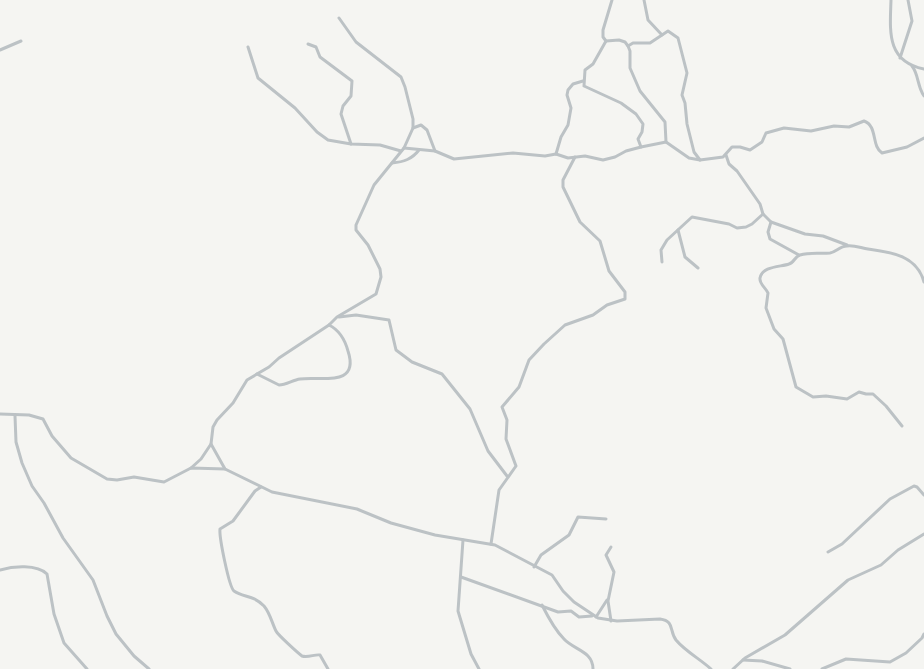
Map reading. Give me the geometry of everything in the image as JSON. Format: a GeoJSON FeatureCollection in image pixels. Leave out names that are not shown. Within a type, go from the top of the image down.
{"type":"FeatureCollection","features":[{"type":"Feature","properties":{"kind":"street"},"geometry":{"type":"LineString","coordinates":[[606,41],[602,34],[612,0]]}},
{"type":"Feature","properties":{"kind":"street"},"geometry":{"type":"LineString","coordinates":[[644,0],[648,20],[662,35]]}},
{"type":"Feature","properties":{"kind":"street"},"geometry":{"type":"LineString","coordinates":[[891,0],[892,40],[900,58],[912,66],[924,69]]}},
{"type":"Feature","properties":{"kind":"street"},"geometry":{"type":"LineString","coordinates":[[900,58],[912,21],[908,0]]}},
{"type":"Feature","properties":{"kind":"street"},"geometry":{"type":"LineString","coordinates":[[0,414],[15,416],[29,414],[43,419],[52,436],[71,458],[107,479],[117,480],[134,477],[164,482],[191,468],[201,459],[211,444],[213,428],[217,420],[233,403],[247,380],[329,325],[337,317],[374,296],[381,277],[380,269],[368,245],[355,228],[374,185],[404,148],[413,128],[405,86],[401,77],[356,42],[339,18]]}},
{"type":"Feature","properties":{"kind":"street"},"geometry":{"type":"LineString","coordinates":[[628,46],[633,43],[650,43],[668,31],[678,38],[687,73],[682,96],[685,103],[687,124],[694,152],[700,160]]}},
{"type":"Feature","properties":{"kind":"street"},"geometry":{"type":"LineString","coordinates":[[606,41],[619,40],[625,42],[628,46],[630,51],[630,68],[640,91],[665,122],[666,142]]}},
{"type":"Feature","properties":{"kind":"street"},"geometry":{"type":"LineString","coordinates":[[0,50],[21,41]]}},
{"type":"Feature","properties":{"kind":"street"},"geometry":{"type":"LineString","coordinates":[[606,41],[593,64],[585,70],[583,81],[585,88],[595,90],[621,103],[641,120],[643,128],[638,141],[641,147]]}},
{"type":"Feature","properties":{"kind":"street"},"geometry":{"type":"LineString","coordinates":[[308,44],[316,47],[320,57],[351,78],[351,96],[343,106],[341,114],[350,144]]}},
{"type":"Feature","properties":{"kind":"street"},"geometry":{"type":"LineString","coordinates":[[248,47],[258,78],[295,108],[323,137],[331,142],[380,145],[401,151]]}},
{"type":"Feature","properties":{"kind":"street"},"geometry":{"type":"LineString","coordinates":[[912,66],[917,75],[918,86],[924,96]]}},
{"type":"Feature","properties":{"kind":"street"},"geometry":{"type":"LineString","coordinates":[[556,154],[561,137],[568,125],[571,108],[567,96],[568,90],[573,84],[583,81]]}},
{"type":"Feature","properties":{"kind":"street"},"geometry":{"type":"LineString","coordinates":[[404,148],[435,150],[454,159],[513,154],[545,156],[556,154],[568,158],[585,156],[608,159],[626,151],[666,142],[689,158],[700,160],[719,158],[726,155],[732,147],[740,147],[746,150],[754,149],[762,142],[766,133],[784,128],[811,131],[834,126],[849,127],[864,121],[871,126],[878,149],[882,153],[907,147],[924,138]]}},
{"type":"Feature","properties":{"kind":"street"},"geometry":{"type":"LineString","coordinates":[[413,128],[421,125],[425,127],[435,150]]}},
{"type":"Feature","properties":{"kind":"street"},"geometry":{"type":"LineString","coordinates":[[392,163],[401,162],[414,157],[419,150]]}},
{"type":"Feature","properties":{"kind":"street"},"geometry":{"type":"LineString","coordinates":[[726,155],[729,164],[737,171],[760,204],[763,214],[771,222],[805,234],[823,236],[848,245],[890,251],[898,254],[914,265],[923,277],[924,282]]}},
{"type":"Feature","properties":{"kind":"street"},"geometry":{"type":"LineString","coordinates":[[491,544],[498,492],[507,476],[516,466],[506,439],[507,420],[502,407],[519,387],[529,360],[565,324],[593,314],[607,305],[621,302],[626,296],[625,292],[609,271],[600,241],[580,222],[563,187],[563,180],[575,157]]}},
{"type":"Feature","properties":{"kind":"street"},"geometry":{"type":"LineString","coordinates":[[662,262],[660,255],[663,245],[694,216],[742,228],[752,224],[763,214]]}},
{"type":"Feature","properties":{"kind":"street"},"geometry":{"type":"LineString","coordinates":[[771,222],[768,232],[770,239],[799,255]]}},
{"type":"Feature","properties":{"kind":"street"},"geometry":{"type":"LineString","coordinates":[[678,230],[685,257],[698,268]]}},
{"type":"Feature","properties":{"kind":"street"},"geometry":{"type":"LineString","coordinates":[[848,245],[830,253],[816,252],[799,255],[790,264],[772,268],[761,275],[760,282],[768,293],[766,308],[774,329],[783,339],[796,387],[813,397],[826,396],[847,399],[859,392],[873,394],[886,406],[902,426]]}},
{"type":"Feature","properties":{"kind":"street"},"geometry":{"type":"LineString","coordinates":[[337,317],[356,315],[389,320],[396,350],[412,362],[442,374],[470,409],[488,451],[507,476]]}},
{"type":"Feature","properties":{"kind":"street"},"geometry":{"type":"LineString","coordinates":[[257,374],[282,385],[300,379],[313,380],[339,378],[342,376],[350,369],[351,361],[347,347],[339,332],[329,325]]}},
{"type":"Feature","properties":{"kind":"street"},"geometry":{"type":"LineString","coordinates":[[15,416],[16,442],[22,464],[32,486],[44,503],[63,538],[93,580],[107,616],[116,634],[134,656],[149,669]]}},
{"type":"Feature","properties":{"kind":"street"},"geometry":{"type":"LineString","coordinates":[[211,444],[225,468]]}},
{"type":"Feature","properties":{"kind":"street"},"geometry":{"type":"LineString","coordinates":[[191,468],[225,468],[261,487],[282,494],[357,509],[391,523],[428,534],[491,544],[552,575],[563,591],[574,602],[595,617]]}},
{"type":"Feature","properties":{"kind":"street"},"geometry":{"type":"LineString","coordinates":[[828,552],[842,544],[895,496],[914,486],[917,487],[924,495]]}},
{"type":"Feature","properties":{"kind":"street"},"geometry":{"type":"LineString","coordinates":[[261,487],[255,490],[233,521],[220,529],[222,553],[228,567],[231,586],[235,591],[252,596],[264,606],[279,635],[301,655],[320,655],[328,669]]}},
{"type":"Feature","properties":{"kind":"street"},"geometry":{"type":"LineString","coordinates":[[534,567],[540,555],[569,535],[578,517],[606,519]]}},
{"type":"Feature","properties":{"kind":"street"},"geometry":{"type":"LineString","coordinates":[[733,669],[742,660],[785,635],[848,580],[881,565],[898,550],[924,534]]}},
{"type":"Feature","properties":{"kind":"street"},"geometry":{"type":"LineString","coordinates":[[463,540],[459,618],[471,654],[479,669]]}},
{"type":"Feature","properties":{"kind":"street"},"geometry":{"type":"LineString","coordinates":[[611,547],[606,555],[614,572],[608,598],[611,621]]}},
{"type":"Feature","properties":{"kind":"street"},"geometry":{"type":"LineString","coordinates":[[0,570],[17,566],[41,570],[47,574],[54,614],[64,643],[86,669]]}},
{"type":"Feature","properties":{"kind":"street"},"geometry":{"type":"LineString","coordinates":[[461,577],[560,612],[572,611],[578,617],[595,617],[611,621],[660,619],[668,621],[672,627],[675,638],[711,669]]}},
{"type":"Feature","properties":{"kind":"street"},"geometry":{"type":"LineString","coordinates":[[595,617],[608,598]]}},
{"type":"Feature","properties":{"kind":"street"},"geometry":{"type":"LineString","coordinates":[[542,605],[564,639],[581,650],[592,660],[593,669]]}},
{"type":"Feature","properties":{"kind":"street"},"geometry":{"type":"LineString","coordinates":[[822,669],[846,659],[890,662],[906,653],[922,638],[924,634]]}},
{"type":"Feature","properties":{"kind":"street"},"geometry":{"type":"LineString","coordinates":[[742,660],[762,661],[790,669]]}}]}
